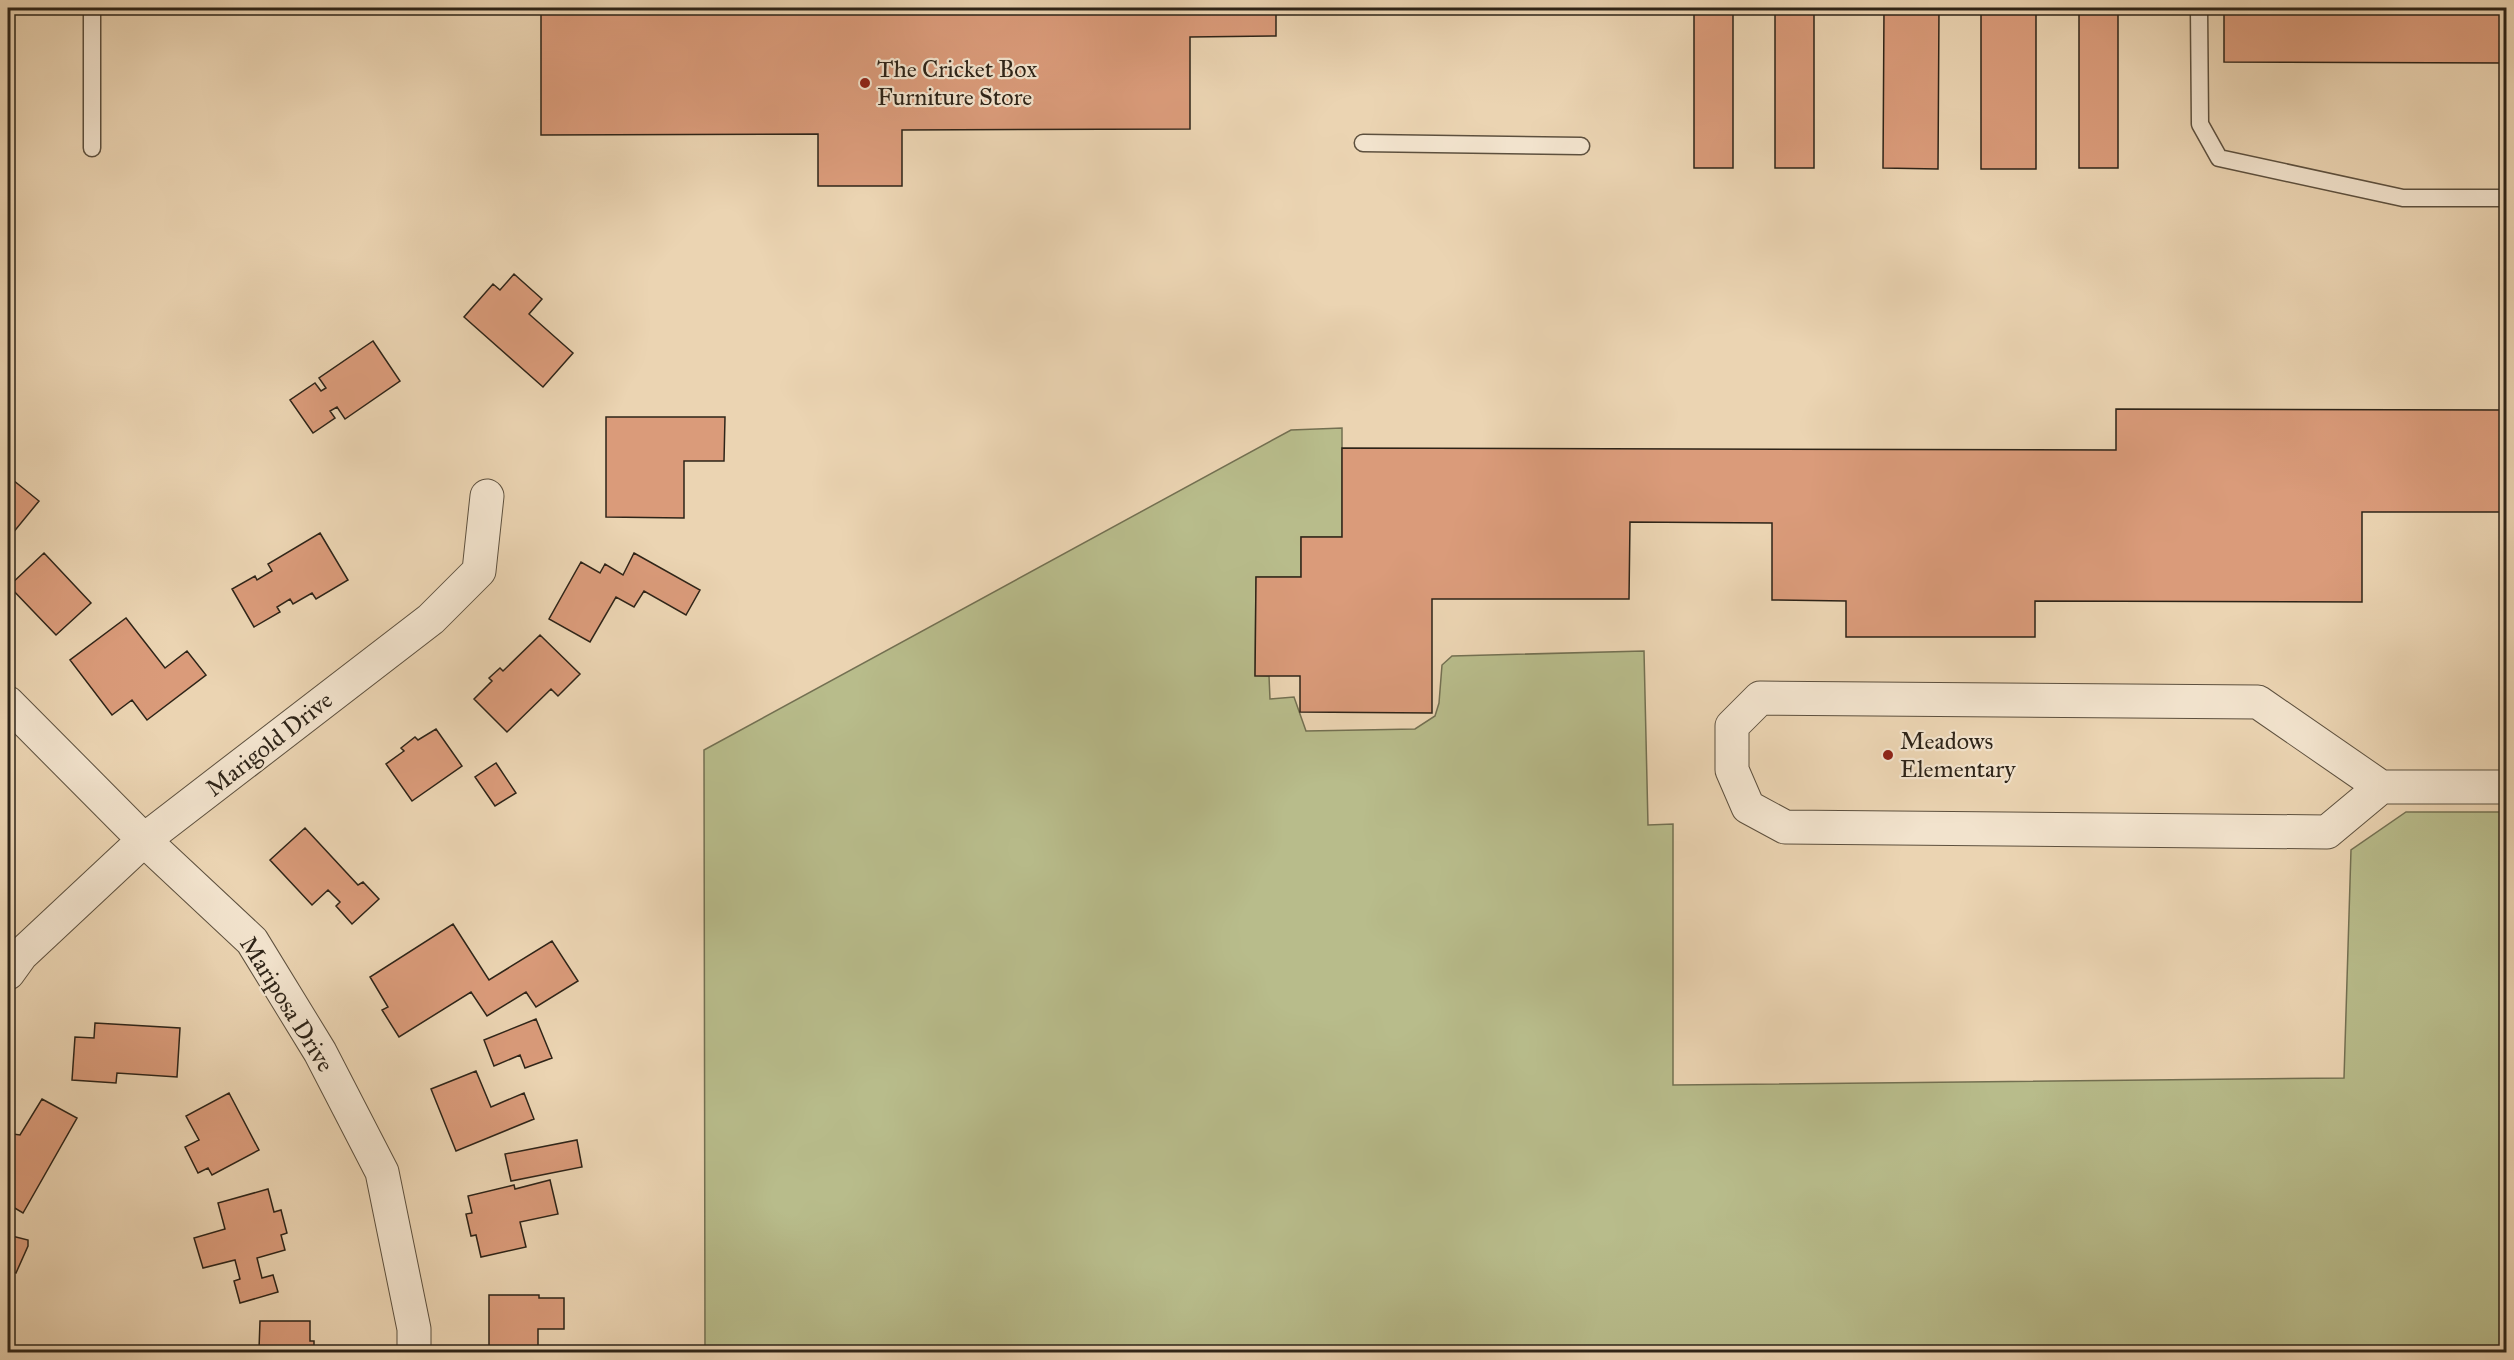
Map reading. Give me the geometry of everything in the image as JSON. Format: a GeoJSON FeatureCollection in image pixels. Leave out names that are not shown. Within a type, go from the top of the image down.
{"type":"FeatureCollection","features":[{"type":"Feature","properties":{"kind":"street","name":"Marigold Drive"},"geometry":{"type":"LineString","coordinates":[[8,974],[21,955],[144,840],[431,619],[479,571],[487,496]]}},
{"type":"Feature","properties":{"kind":"street"},"geometry":{"type":"LineString","coordinates":[[2381,787],[2327,832],[1785,827],[1748,807],[1732,770],[1732,726],[1760,698],[2258,702],[2381,787],[2506,787]]}},
{"type":"Feature","properties":{"kind":"street","name":"Mariposa Drive"},"geometry":{"type":"LineString","coordinates":[[8,703],[144,840],[252,941],[320,1052],[382,1172],[414,1329],[414,1353]]}},
{"type":"Feature","properties":{"kind":"lane"},"geometry":{"type":"LineString","coordinates":[[92,8],[92,148]]}},
{"type":"Feature","properties":{"kind":"lane"},"geometry":{"type":"LineString","coordinates":[[2199,8],[2200,124],[2219,158],[2403,198],[2506,198]]}},
{"type":"Feature","properties":{"kind":"lane"},"geometry":{"type":"LineString","coordinates":[[1363,143],[1581,146]]}},
{"type":"Feature","properties":{"kind":"green space"},"geometry":{"type":"Polygon","coordinates":[[[1342,428],[1342,537],[1301,537],[1301,577],[1256,577],[1255,675],[1269,676],[1270,699],[1294,697],[1306,731],[1415,729],[1435,716],[1439,703],[1442,665],[1452,656],[1644,651],[1648,825],[1673,824],[1673,1085],[2344,1078],[2351,850],[2406,812],[2506,812],[2506,1352],[705,1352],[704,750],[1291,430],[1342,428]]]}},
{"type":"Feature","properties":{"kind":"building","name":"The Cricket Box Furniture Store"},"geometry":{"type":"Polygon","coordinates":[[[541,8],[1276,8],[1276,36],[1190,37],[1190,129],[902,130],[902,186],[818,186],[818,134],[541,135],[541,8]]]}},
{"type":"Feature","properties":{"kind":"building"},"geometry":{"type":"Polygon","coordinates":[[[1694,8],[1733,8],[1733,168],[1694,168],[1694,8]]]}},
{"type":"Feature","properties":{"kind":"building"},"geometry":{"type":"Polygon","coordinates":[[[1775,8],[1814,8],[1814,168],[1775,168],[1775,8]]]}},
{"type":"Feature","properties":{"kind":"building"},"geometry":{"type":"Polygon","coordinates":[[[1884,8],[1939,8],[1938,169],[1883,168],[1884,8]]]}},
{"type":"Feature","properties":{"kind":"building"},"geometry":{"type":"Polygon","coordinates":[[[1981,8],[2036,8],[2036,169],[1981,169],[1981,8]]]}},
{"type":"Feature","properties":{"kind":"building"},"geometry":{"type":"Polygon","coordinates":[[[2079,8],[2118,8],[2118,168],[2079,168],[2079,8]]]}},
{"type":"Feature","properties":{"kind":"building"},"geometry":{"type":"Polygon","coordinates":[[[2224,8],[2506,8],[2506,175],[2504,175],[2504,63],[2224,62],[2224,8]]]}},
{"type":"Feature","properties":{"kind":"building"},"geometry":{"type":"Polygon","coordinates":[[[514,274],[542,299],[529,314],[573,353],[543,387],[464,317],[493,284],[500,290],[514,274]]]}},
{"type":"Feature","properties":{"kind":"building"},"geometry":{"type":"Polygon","coordinates":[[[373,341],[400,381],[345,419],[337,407],[330,411],[335,418],[313,433],[290,400],[315,383],[321,391],[326,388],[319,378],[373,341]]]}},
{"type":"Feature","properties":{"kind":"building"},"geometry":{"type":"Polygon","coordinates":[[[2116,409],[2502,410],[2501,512],[2362,512],[2362,602],[2035,601],[2035,637],[1846,637],[1846,601],[1772,600],[1772,523],[1630,522],[1629,599],[1432,599],[1432,713],[1300,712],[1300,676],[1255,676],[1256,577],[1301,577],[1301,537],[1342,537],[1342,448],[2116,450],[2116,409]]]}},
{"type":"Feature","properties":{"kind":"building"},"geometry":{"type":"Polygon","coordinates":[[[606,417],[725,417],[724,461],[684,461],[684,518],[606,517],[606,417]]]}},
{"type":"Feature","properties":{"kind":"building"},"geometry":{"type":"Polygon","coordinates":[[[8,476],[39,501],[8,539],[8,476]]]}},
{"type":"Feature","properties":{"kind":"building"},"geometry":{"type":"Polygon","coordinates":[[[320,533],[348,580],[316,599],[312,593],[293,604],[290,599],[277,607],[280,612],[254,627],[232,589],[255,576],[257,580],[272,571],[268,564],[320,533]]]}},
{"type":"Feature","properties":{"kind":"building"},"geometry":{"type":"Polygon","coordinates":[[[44,553],[91,603],[56,635],[9,586],[44,553]]]}},
{"type":"Feature","properties":{"kind":"building"},"geometry":{"type":"Polygon","coordinates":[[[634,553],[700,590],[686,615],[644,591],[634,607],[616,597],[590,642],[549,619],[581,562],[600,573],[605,564],[623,575],[634,553]]]}},
{"type":"Feature","properties":{"kind":"building"},"geometry":{"type":"Polygon","coordinates":[[[126,618],[165,668],[187,651],[206,675],[147,720],[132,700],[112,715],[70,660],[126,618]]]}},
{"type":"Feature","properties":{"kind":"building"},"geometry":{"type":"Polygon","coordinates":[[[540,635],[580,674],[558,696],[551,689],[507,732],[474,699],[492,681],[489,678],[500,668],[503,671],[540,635]]]}},
{"type":"Feature","properties":{"kind":"building"},"geometry":{"type":"Polygon","coordinates":[[[436,729],[462,766],[412,801],[386,764],[404,751],[401,748],[415,737],[418,740],[436,729]]]}},
{"type":"Feature","properties":{"kind":"building"},"geometry":{"type":"Polygon","coordinates":[[[496,763],[516,793],[495,806],[475,777],[496,763]]]}},
{"type":"Feature","properties":{"kind":"building"},"geometry":{"type":"Polygon","coordinates":[[[305,828],[358,885],[363,882],[379,899],[352,924],[336,906],[340,902],[328,890],[312,905],[270,860],[305,828]]]}},
{"type":"Feature","properties":{"kind":"building"},"geometry":{"type":"Polygon","coordinates":[[[453,924],[489,980],[552,941],[578,981],[536,1007],[526,992],[487,1016],[471,992],[399,1037],[382,1010],[388,1007],[370,977],[453,924]]]}},
{"type":"Feature","properties":{"kind":"building"},"geometry":{"type":"Polygon","coordinates":[[[536,1019],[552,1058],[525,1068],[520,1055],[494,1066],[484,1040],[536,1019]]]}},
{"type":"Feature","properties":{"kind":"building"},"geometry":{"type":"Polygon","coordinates":[[[95,1023],[180,1028],[177,1077],[117,1073],[116,1083],[72,1080],[75,1037],[94,1038],[95,1023]]]}},
{"type":"Feature","properties":{"kind":"building"},"geometry":{"type":"Polygon","coordinates":[[[476,1071],[491,1107],[524,1093],[534,1119],[456,1151],[431,1089],[476,1071]]]}},
{"type":"Feature","properties":{"kind":"building"},"geometry":{"type":"Polygon","coordinates":[[[229,1093],[259,1150],[212,1175],[208,1168],[198,1173],[185,1147],[199,1140],[186,1116],[229,1093]]]}},
{"type":"Feature","properties":{"kind":"building"},"geometry":{"type":"Polygon","coordinates":[[[42,1099],[77,1118],[23,1213],[8,1204],[8,1143],[13,1134],[20,1135],[42,1099]]]}},
{"type":"Feature","properties":{"kind":"building"},"geometry":{"type":"Polygon","coordinates":[[[577,1140],[582,1167],[511,1181],[505,1154],[577,1140]]]}},
{"type":"Feature","properties":{"kind":"building"},"geometry":{"type":"Polygon","coordinates":[[[550,1180],[558,1214],[520,1222],[526,1247],[481,1257],[476,1235],[471,1236],[466,1214],[472,1213],[468,1196],[514,1185],[515,1189],[550,1180]]]}},
{"type":"Feature","properties":{"kind":"building"},"geometry":{"type":"Polygon","coordinates":[[[268,1189],[274,1212],[281,1210],[287,1233],[281,1235],[285,1250],[257,1258],[262,1278],[273,1275],[278,1292],[240,1303],[234,1281],[240,1279],[235,1260],[203,1268],[194,1238],[225,1229],[218,1203],[268,1189]]]}},
{"type":"Feature","properties":{"kind":"building"},"geometry":{"type":"Polygon","coordinates":[[[8,1235],[28,1240],[28,1246],[16,1273],[8,1269],[8,1235]]]}},
{"type":"Feature","properties":{"kind":"building"},"geometry":{"type":"Polygon","coordinates":[[[489,1295],[539,1295],[539,1298],[564,1298],[564,1329],[538,1329],[538,1352],[489,1352],[489,1295]]]}},
{"type":"Feature","properties":{"kind":"building"},"geometry":{"type":"Polygon","coordinates":[[[260,1321],[310,1321],[310,1341],[314,1341],[314,1352],[245,1352],[245,1349],[259,1349],[260,1321]]]}},
{"type":"Feature","properties":{"kind":"place","name":"The Cricket Box Furniture Store"},"geometry":{"type":"Point","coordinates":[865,83]}},
{"type":"Feature","properties":{"kind":"place","name":"Meadows Elementary"},"geometry":{"type":"Point","coordinates":[1888,755]}}]}
